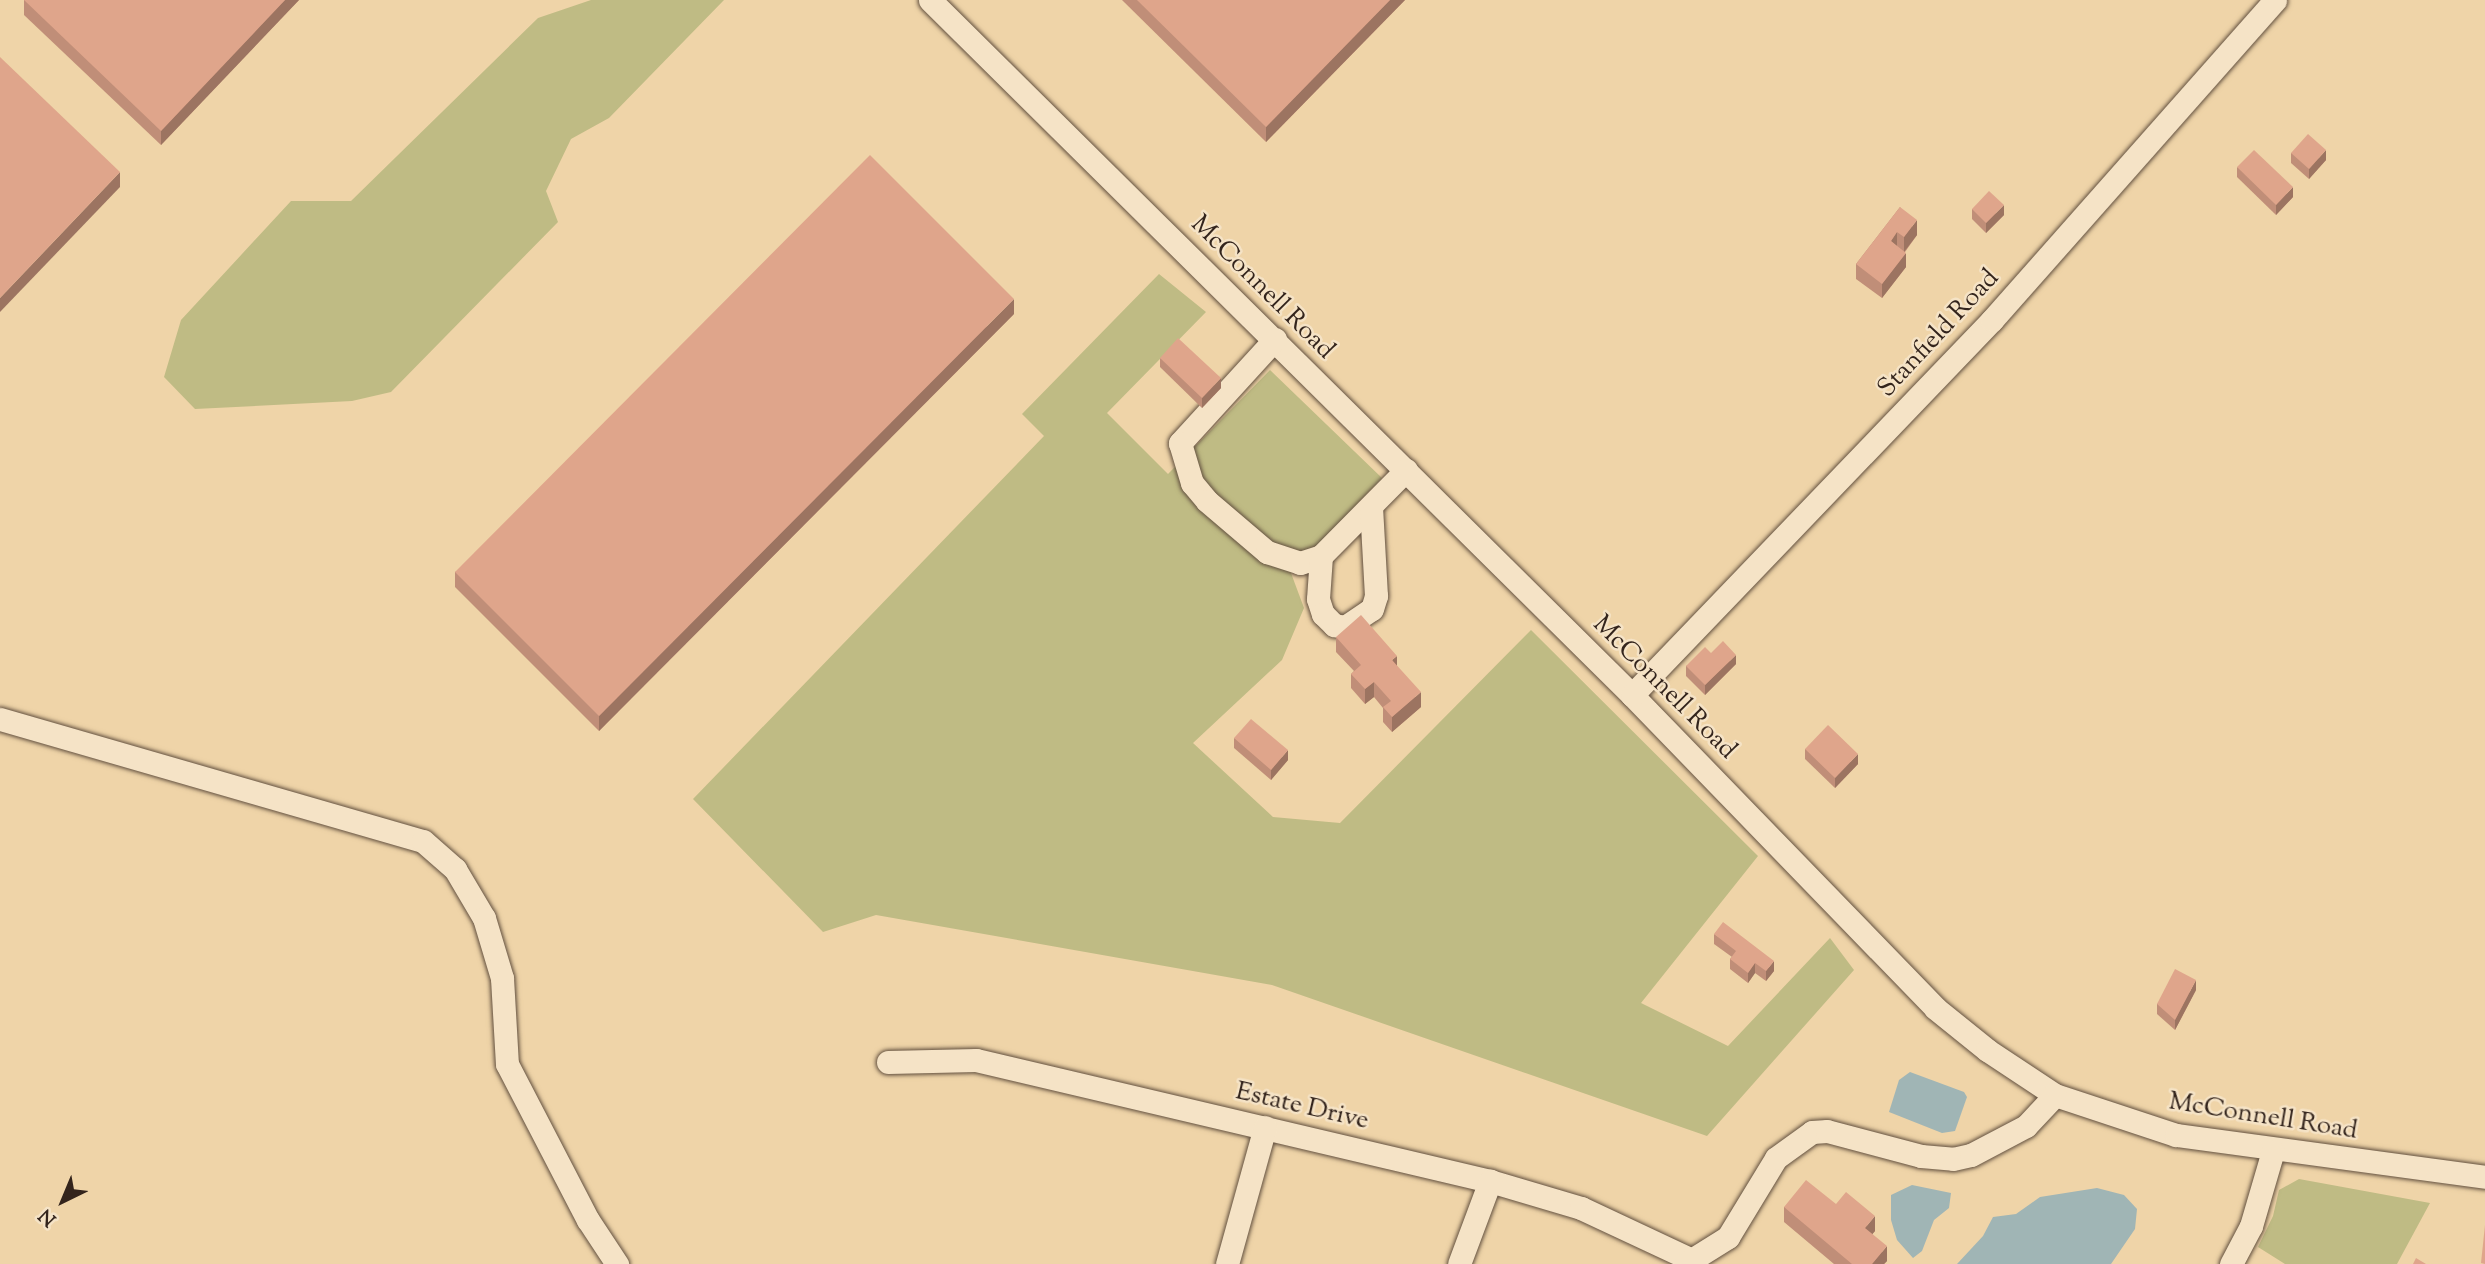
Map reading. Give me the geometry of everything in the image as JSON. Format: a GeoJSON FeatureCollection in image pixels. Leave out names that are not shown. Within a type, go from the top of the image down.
{"type":"FeatureCollection","features":[{"type":"Feature","properties":{"kind":"street","name":"McConnell Road"},"geometry":{"type":"LineString","coordinates":[[930,0],[1632,695],[1935,1008],[2025,1078],[2055,1095],[2176,1135],[2273,1151],[2482,1172]]}},
{"type":"Feature","properties":{"kind":"street","name":"Stanfield Road"},"geometry":{"type":"LineString","coordinates":[[1632,695],[1992,320],[2275,0]]}},
{"type":"Feature","properties":{"kind":"street"},"geometry":{"type":"LineString","coordinates":[[1275,339],[1180,443],[1192,482],[1242,534],[1268,552],[1300,563],[1321,556],[1406,470]]}},
{"type":"Feature","properties":{"kind":"street"},"geometry":{"type":"LineString","coordinates":[[1321,556],[1318,599],[1323,614],[1334,625],[1345,627],[1372,609],[1376,596],[1371,506]]}},
{"type":"Feature","properties":{"kind":"street"},"geometry":{"type":"LineString","coordinates":[[0,719],[423,841],[455,869],[484,918],[502,978],[507,1064],[588,1220],[617,1264]]}},
{"type":"Feature","properties":{"kind":"street","name":"Estate Drive"},"geometry":{"type":"LineString","coordinates":[[888,1062],[976,1060],[1490,1181],[1581,1208],[1688,1262]]}},
{"type":"Feature","properties":{"kind":"street"},"geometry":{"type":"LineString","coordinates":[[1688,1262],[1713,1250],[1728,1237],[1776,1158],[1812,1132],[1827,1131],[1952,1159],[1971,1155],[2026,1126],[2055,1095]]}},
{"type":"Feature","properties":{"kind":"street"},"geometry":{"type":"LineString","coordinates":[[1227,1264],[1265,1127]]}},
{"type":"Feature","properties":{"kind":"street"},"geometry":{"type":"LineString","coordinates":[[2231,1264],[2251,1226],[2273,1151]]}},
{"type":"Feature","properties":{"kind":"street"},"geometry":{"type":"LineString","coordinates":[[1459,1264],[1490,1181]]}},
{"type":"Feature","properties":{"kind":"shaded area"},"geometry":{"type":"Polygon","coordinates":[[[591,0],[724,0],[609,118],[571,139],[546,191],[558,222],[391,392],[352,401],[195,409],[164,377],[181,320],[291,201],[351,201],[538,18],[591,0]]]}},
{"type":"Feature","properties":{"kind":"shaded area"},"geometry":{"type":"Polygon","coordinates":[[[1159,274],[1206,312],[1107,413],[1168,474],[1270,370],[1382,478],[1291,573],[1304,608],[1282,660],[1193,743],[1273,817],[1340,823],[1531,630],[1758,856],[1641,1003],[1728,1046],[1830,938],[1854,970],[1707,1136],[1272,985],[876,915],[823,932],[693,799],[1044,436],[1022,414],[1159,274]]]}},
{"type":"Feature","properties":{"kind":"shaded area"},"geometry":{"type":"Polygon","coordinates":[[[1910,1072],[1964,1092],[1967,1097],[1955,1131],[1942,1133],[1889,1112],[1899,1080],[1910,1072]]]}},
{"type":"Feature","properties":{"kind":"shaded area"},"geometry":{"type":"Polygon","coordinates":[[[2299,1179],[2430,1203],[2397,1264],[2285,1264],[2258,1247],[2273,1216],[2279,1190],[2299,1179]]]}},
{"type":"Feature","properties":{"kind":"shaded area"},"geometry":{"type":"Polygon","coordinates":[[[1912,1185],[1951,1193],[1949,1208],[1934,1220],[1922,1251],[1913,1258],[1897,1240],[1891,1220],[1891,1195],[1912,1185]]]}},
{"type":"Feature","properties":{"kind":"shaded area"},"geometry":{"type":"Polygon","coordinates":[[[2097,1188],[2124,1195],[2137,1209],[2135,1229],[2111,1264],[1957,1264],[1983,1236],[1993,1217],[2016,1214],[2040,1197],[2097,1188]]]}},
{"type":"Feature","properties":{"kind":"building"},"geometry":{"type":"Polygon","coordinates":[[[24,0],[285,0],[161,131],[24,0]]]}},
{"type":"Feature","properties":{"kind":"building"},"geometry":{"type":"Polygon","coordinates":[[[1137,0],[1390,0],[1266,127],[1137,0]]]}},
{"type":"Feature","properties":{"kind":"building"},"geometry":{"type":"Polygon","coordinates":[[[0,57],[120,172],[0,298],[0,57]]]}},
{"type":"Feature","properties":{"kind":"building"},"geometry":{"type":"Polygon","coordinates":[[[2308,134],[2326,150],[2309,169],[2291,153],[2308,134]]]}},
{"type":"Feature","properties":{"kind":"building"},"geometry":{"type":"Polygon","coordinates":[[[2254,150],[2293,187],[2276,205],[2237,167],[2254,150]]]}},
{"type":"Feature","properties":{"kind":"building"},"geometry":{"type":"Polygon","coordinates":[[[870,155],[1014,299],[599,716],[455,572],[870,155]]]}},
{"type":"Feature","properties":{"kind":"building"},"geometry":{"type":"Polygon","coordinates":[[[1989,191],[2004,205],[1986,223],[1972,209],[1989,191]]]}},
{"type":"Feature","properties":{"kind":"building"},"geometry":{"type":"Polygon","coordinates":[[[1900,207],[1917,220],[1904,237],[1897,232],[1891,241],[1906,253],[1882,284],[1856,264],[1900,207]]]}},
{"type":"Feature","properties":{"kind":"building"},"geometry":{"type":"Polygon","coordinates":[[[1178,338],[1221,378],[1202,398],[1160,358],[1178,338]]]}},
{"type":"Feature","properties":{"kind":"building"},"geometry":{"type":"Polygon","coordinates":[[[1361,615],[1397,656],[1392,660],[1421,692],[1392,717],[1383,707],[1391,701],[1374,682],[1365,689],[1351,674],[1361,665],[1336,637],[1361,615]]]}},
{"type":"Feature","properties":{"kind":"building"},"geometry":{"type":"Polygon","coordinates":[[[1723,641],[1736,655],[1705,685],[1686,666],[1705,647],[1711,653],[1723,641]]]}},
{"type":"Feature","properties":{"kind":"building"},"geometry":{"type":"Polygon","coordinates":[[[1251,719],[1288,750],[1271,770],[1234,738],[1251,719]]]}},
{"type":"Feature","properties":{"kind":"building"},"geometry":{"type":"Polygon","coordinates":[[[1828,725],[1858,754],[1835,778],[1805,749],[1828,725]]]}},
{"type":"Feature","properties":{"kind":"building"},"geometry":{"type":"Polygon","coordinates":[[[1723,922],[1774,961],[1766,971],[1755,963],[1748,973],[1730,959],[1736,951],[1714,934],[1723,922]]]}},
{"type":"Feature","properties":{"kind":"building"},"geometry":{"type":"Polygon","coordinates":[[[2175,969],[2196,980],[2175,1020],[2157,1004],[2175,969]]]}},
{"type":"Feature","properties":{"kind":"building"},"geometry":{"type":"Polygon","coordinates":[[[1806,1180],[1836,1204],[1846,1192],[1875,1216],[1865,1228],[1887,1246],[1872,1264],[1852,1264],[1784,1207],[1806,1180]]]}},
{"type":"Feature","properties":{"kind":"building"},"geometry":{"type":"Polygon","coordinates":[[[2485,1225],[2485,1264],[2481,1263],[2485,1225]]]}},
{"type":"Feature","properties":{"kind":"building"},"geometry":{"type":"Polygon","coordinates":[[[2416,1258],[2426,1264],[2413,1264],[2416,1258]]]}}]}
